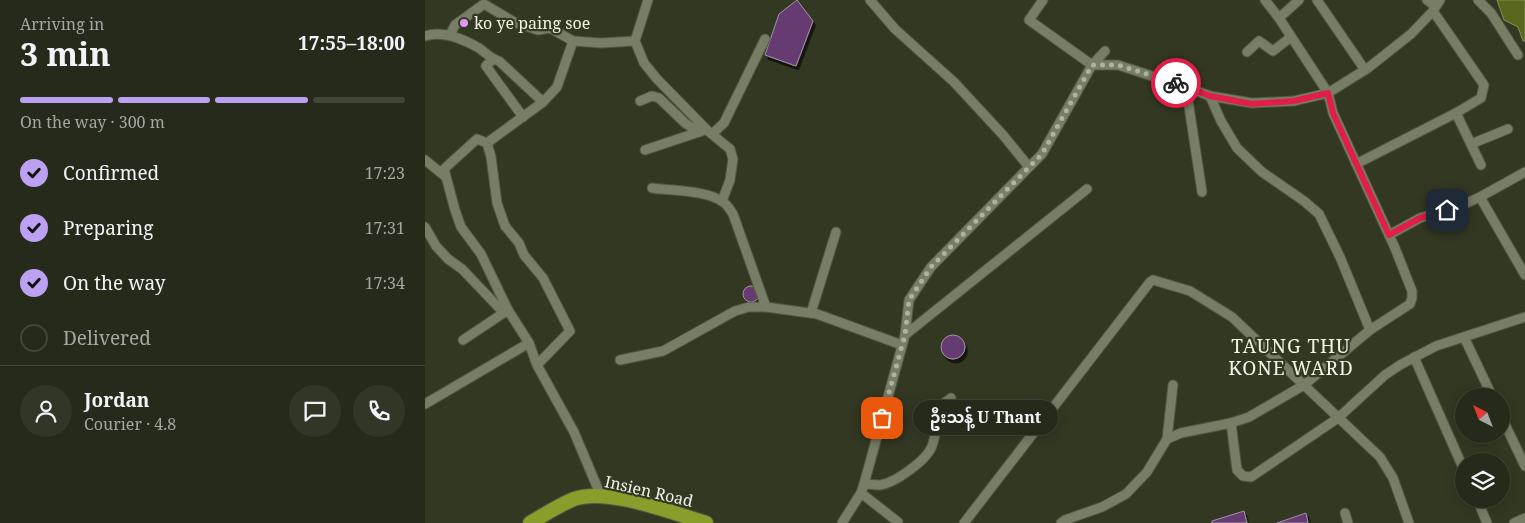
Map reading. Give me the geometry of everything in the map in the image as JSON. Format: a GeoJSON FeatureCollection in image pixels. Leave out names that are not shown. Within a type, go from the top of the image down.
{"type":"FeatureCollection","features":[{"type":"Feature","properties":{"kind":"main road","name":"Insien Road"},"geometry":{"type":"LineString","coordinates":[[530,523],[576,499],[601,496],[637,503],[706,523]]}},
{"type":"Feature","properties":{"kind":"street"},"geometry":{"type":"LineString","coordinates":[[648,0],[635,41],[645,63],[657,79],[710,132],[730,149],[733,159],[722,201]]}},
{"type":"Feature","properties":{"kind":"street"},"geometry":{"type":"LineString","coordinates":[[870,0],[895,30],[954,82],[1003,135],[1029,167]]}},
{"type":"Feature","properties":{"kind":"street"},"geometry":{"type":"LineString","coordinates":[[1043,0],[1029,20],[1092,65],[1118,65],[1186,86],[1210,96],[1252,104],[1294,101],[1328,93],[1365,70],[1411,34],[1436,6]]}},
{"type":"Feature","properties":{"kind":"street"},"geometry":{"type":"LineString","coordinates":[[1167,439],[1181,433],[1231,423],[1249,416],[1304,385],[1370,330],[1410,304],[1412,298],[1412,291],[1389,235],[1333,113],[1328,93],[1265,0]]}},
{"type":"Feature","properties":{"kind":"street"},"geometry":{"type":"LineString","coordinates":[[1279,18],[1299,0]]}},
{"type":"Feature","properties":{"kind":"street"},"geometry":{"type":"LineString","coordinates":[[1317,0],[1365,70]]}},
{"type":"Feature","properties":{"kind":"street"},"geometry":{"type":"LineString","coordinates":[[1356,164],[1456,113],[1481,98],[1483,85],[1436,6],[1427,0]]}},
{"type":"Feature","properties":{"kind":"street"},"geometry":{"type":"LineString","coordinates":[[1478,0],[1491,13],[1518,55]]}},
{"type":"Feature","properties":{"kind":"street"},"geometry":{"type":"LineString","coordinates":[[450,35],[455,25],[487,2],[514,22],[538,30],[550,28],[573,41],[601,43],[635,41]]}},
{"type":"Feature","properties":{"kind":"street"},"geometry":{"type":"LineString","coordinates":[[425,26],[429,34],[450,35],[479,48],[510,70],[543,102]]}},
{"type":"Feature","properties":{"kind":"street"},"geometry":{"type":"LineString","coordinates":[[1247,52],[1259,41],[1273,51],[1291,37]]}},
{"type":"Feature","properties":{"kind":"street"},"geometry":{"type":"LineString","coordinates":[[645,150],[699,132],[710,132],[724,123],[765,39]]}},
{"type":"Feature","properties":{"kind":"street"},"geometry":{"type":"LineString","coordinates":[[487,143],[543,102],[557,87],[573,41]]}},
{"type":"Feature","properties":{"kind":"street"},"geometry":{"type":"LineString","coordinates":[[842,523],[863,488],[905,335],[909,300],[931,267],[1042,154],[1092,65],[1105,51]]}},
{"type":"Feature","properties":{"kind":"street"},"geometry":{"type":"LineString","coordinates":[[493,59],[486,66],[523,117]]}},
{"type":"Feature","properties":{"kind":"street"},"geometry":{"type":"LineString","coordinates":[[1186,86],[1202,192]]}},
{"type":"Feature","properties":{"kind":"street"},"geometry":{"type":"LineString","coordinates":[[640,101],[652,96],[659,98],[685,123],[699,132]]}},
{"type":"Feature","properties":{"kind":"street"},"geometry":{"type":"LineString","coordinates":[[1210,96],[1221,121],[1237,148],[1262,172],[1304,201],[1319,214],[1340,257],[1370,330]]}},
{"type":"Feature","properties":{"kind":"street"},"geometry":{"type":"LineString","coordinates":[[1456,113],[1481,165]]}},
{"type":"Feature","properties":{"kind":"street"},"geometry":{"type":"LineString","coordinates":[[1471,144],[1508,129]]}},
{"type":"Feature","properties":{"kind":"street"},"geometry":{"type":"LineString","coordinates":[[487,143],[477,139],[444,168],[455,210],[461,227],[481,254],[506,311],[529,344],[537,365],[574,432],[601,496]]}},
{"type":"Feature","properties":{"kind":"street"},"geometry":{"type":"LineString","coordinates":[[487,143],[497,202],[505,226],[519,243],[524,255],[543,278],[570,331],[537,365]]}},
{"type":"Feature","properties":{"kind":"street"},"geometry":{"type":"LineString","coordinates":[[425,160],[446,178]]}},
{"type":"Feature","properties":{"kind":"street"},"geometry":{"type":"LineString","coordinates":[[1389,235],[1420,218],[1458,207],[1480,197],[1525,172]]}},
{"type":"Feature","properties":{"kind":"street"},"geometry":{"type":"LineString","coordinates":[[652,188],[702,194],[722,201],[733,214],[766,307]]}},
{"type":"Feature","properties":{"kind":"street"},"geometry":{"type":"LineString","coordinates":[[905,335],[1087,189]]}},
{"type":"Feature","properties":{"kind":"street"},"geometry":{"type":"LineString","coordinates":[[1480,197],[1525,275]]}},
{"type":"Feature","properties":{"kind":"street"},"geometry":{"type":"LineString","coordinates":[[425,227],[436,246],[448,259],[506,311]]}},
{"type":"Feature","properties":{"kind":"street"},"geometry":{"type":"LineString","coordinates":[[811,313],[836,232]]}},
{"type":"Feature","properties":{"kind":"street"},"geometry":{"type":"LineString","coordinates":[[965,523],[1153,280],[1190,291],[1232,317],[1339,418],[1380,457],[1393,478],[1409,523]]}},
{"type":"Feature","properties":{"kind":"street"},"geometry":{"type":"LineString","coordinates":[[620,360],[663,351],[735,311],[749,306],[811,313],[902,345]]}},
{"type":"Feature","properties":{"kind":"street"},"geometry":{"type":"LineString","coordinates":[[463,340],[506,311]]}},
{"type":"Feature","properties":{"kind":"street"},"geometry":{"type":"LineString","coordinates":[[1231,423],[1237,470],[1243,476],[1251,477],[1339,418],[1385,375],[1414,357],[1436,346],[1525,317]]}},
{"type":"Feature","properties":{"kind":"street"},"geometry":{"type":"LineString","coordinates":[[1464,337],[1488,388]]}},
{"type":"Feature","properties":{"kind":"street"},"geometry":{"type":"LineString","coordinates":[[425,404],[529,344]]}},
{"type":"Feature","properties":{"kind":"street"},"geometry":{"type":"LineString","coordinates":[[1414,357],[1456,453]]}},
{"type":"Feature","properties":{"kind":"street"},"geometry":{"type":"LineString","coordinates":[[1061,523],[1102,507],[1126,494],[1147,472],[1167,439],[1173,385]]}},
{"type":"Feature","properties":{"kind":"street"},"geometry":{"type":"LineString","coordinates":[[863,488],[890,482],[922,460],[931,448],[937,432],[939,407],[951,398]]}},
{"type":"Feature","properties":{"kind":"street"},"geometry":{"type":"LineString","coordinates":[[1510,435],[1525,466]]}},
{"type":"Feature","properties":{"kind":"street"},"geometry":{"type":"LineString","coordinates":[[863,488],[899,523]]}},
{"type":"Feature","properties":{"kind":"street"},"geometry":{"type":"LineString","coordinates":[[1481,508],[1487,523]]}},
{"type":"Feature","properties":{"kind":"street"},"geometry":{"type":"LineString","coordinates":[[1345,513],[1348,523]]}},
{"type":"Feature","properties":{"kind":"street"},"geometry":{"type":"LineString","coordinates":[[1515,523],[1525,518]]}},
{"type":"Feature","properties":{"kind":"shaded area"},"geometry":{"type":"Polygon","coordinates":[[[1497,0],[1525,0],[1525,41],[1523,41],[1518,27],[1504,20],[1497,0]]]}},
{"type":"Feature","properties":{"kind":"building"},"geometry":{"type":"Polygon","coordinates":[[[797,0],[813,21],[796,66],[765,55],[779,14],[797,0]]]}},
{"type":"Feature","properties":{"kind":"building"},"geometry":{"type":"Polygon","coordinates":[[[751,286],[759,294],[751,302],[743,294],[751,286]]]}},
{"type":"Feature","properties":{"kind":"building"},"geometry":{"type":"Polygon","coordinates":[[[953,335],[958,336],[964,342],[964,352],[958,358],[953,359],[948,358],[942,352],[941,347],[942,342],[948,336],[953,335]]]}},
{"type":"Feature","properties":{"kind":"building"},"geometry":{"type":"Polygon","coordinates":[[[1244,511],[1247,523],[1212,523],[1212,521],[1244,511]]]}},
{"type":"Feature","properties":{"kind":"building"},"geometry":{"type":"Polygon","coordinates":[[[1306,513],[1308,523],[1277,523],[1306,513]]]}},
{"type":"Feature","properties":{"kind":"way so far"},"geometry":{"type":"LineString","coordinates":[[882,418],[905,335],[909,300],[931,267],[1042,154],[1092,65],[1118,65],[1176,83]]}},
{"type":"Feature","properties":{"kind":"place","name":"ko ye paing soe"},"geometry":{"type":"Point","coordinates":[464,23]}},
{"type":"Feature","properties":{"kind":"place","name":"ဦးသန့် U Thant"},"geometry":{"type":"Point","coordinates":[882,418]}},
{"type":"Feature","properties":{"kind":"district","name":"TAUNG THU KONE WARD"},"geometry":{"type":"Point","coordinates":[1291,357]}},
{"type":"Feature","properties":{"kind":"route"},"geometry":{"type":"LineString","coordinates":[[1176,83],[1210,96],[1252,104],[1294,101],[1328,93],[1333,113],[1389,235],[1420,218],[1447,210]]}}]}
